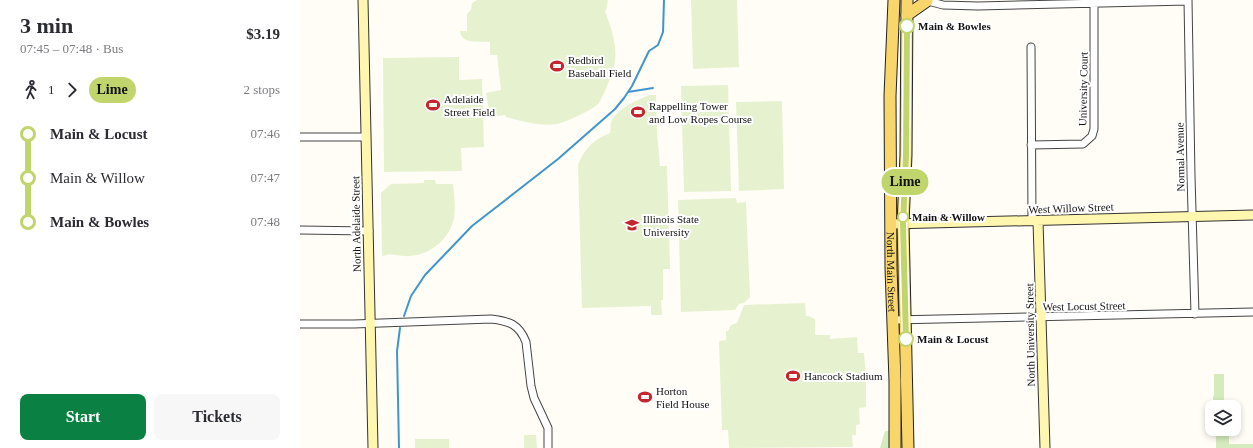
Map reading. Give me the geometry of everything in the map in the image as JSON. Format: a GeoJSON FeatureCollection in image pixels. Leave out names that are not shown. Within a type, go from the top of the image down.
{"type":"FeatureCollection","features":[{"type":"Feature","properties":{"kind":"main road"},"geometry":{"type":"LineString","coordinates":[[887,0],[894,12]]}},
{"type":"Feature","properties":{"kind":"main road","name":"North Main Street"},"geometry":{"type":"LineString","coordinates":[[894,0],[890,96],[895,448]]}},
{"type":"Feature","properties":{"kind":"main road","name":"North Main Street"},"geometry":{"type":"LineString","coordinates":[[907,0],[906,155],[903,224],[908,448]]}},
{"type":"Feature","properties":{"kind":"main road"},"geometry":{"type":"LineString","coordinates":[[907,15],[926,0]]}},
{"type":"Feature","properties":{"kind":"street","name":"North Adelaide Street"},"geometry":{"type":"LineString","coordinates":[[363,0],[373,448]]}},
{"type":"Feature","properties":{"kind":"street"},"geometry":{"type":"LineString","coordinates":[[926,0],[944,5],[978,6],[1188,0]]}},
{"type":"Feature","properties":{"kind":"street"},"geometry":{"type":"LineString","coordinates":[[956,0],[978,6]]}},
{"type":"Feature","properties":{"kind":"street","name":"Normal Avenue"},"geometry":{"type":"LineString","coordinates":[[1188,0],[1195,314]]}},
{"type":"Feature","properties":{"kind":"street","name":"University Court"},"geometry":{"type":"LineString","coordinates":[[1031,145],[1083,144],[1092,136],[1094,122],[1094,3]]}},
{"type":"Feature","properties":{"kind":"street","name":"North University Street"},"geometry":{"type":"LineString","coordinates":[[1031,47],[1031,145],[1041,318],[1045,448]]}},
{"type":"Feature","properties":{"kind":"street"},"geometry":{"type":"LineString","coordinates":[[300,137],[366,137]]}},
{"type":"Feature","properties":{"kind":"street","name":"West Willow Street"},"geometry":{"type":"LineString","coordinates":[[891,224],[1253,215]]}},
{"type":"Feature","properties":{"kind":"street"},"geometry":{"type":"LineString","coordinates":[[300,230],[368,231]]}},
{"type":"Feature","properties":{"kind":"street","name":"West Locust Street"},"geometry":{"type":"LineString","coordinates":[[893,320],[1041,318],[1253,312]]}},
{"type":"Feature","properties":{"kind":"street"},"geometry":{"type":"LineString","coordinates":[[300,324],[491,319],[505,321],[515,325],[524,335],[526,342],[531,386],[534,398],[548,428],[548,448]]}},
{"type":"Feature","properties":{"kind":"green space","name":"Redbird Baseball Field"},"geometry":{"type":"Polygon","coordinates":[[[477,0],[608,0],[605,11],[614,42],[615,61],[608,84],[598,104],[561,123],[551,125],[525,122],[506,117],[505,115],[490,117],[486,93],[501,90],[497,55],[490,55],[490,42],[476,42],[467,40],[461,35],[460,31],[467,31],[467,14],[471,10],[472,3],[477,0]]]}},
{"type":"Feature","properties":{"kind":"green space"},"geometry":{"type":"Polygon","coordinates":[[[691,0],[737,0],[739,67],[693,69],[691,0]]]}},
{"type":"Feature","properties":{"kind":"green space","name":"Adelaide Street Field"},"geometry":{"type":"Polygon","coordinates":[[[459,57],[459,80],[482,79],[484,147],[461,148],[462,171],[384,172],[383,58],[459,57]]]}},
{"type":"Feature","properties":{"kind":"green space"},"geometry":{"type":"Polygon","coordinates":[[[728,85],[731,191],[684,192],[681,86],[728,85]]]}},
{"type":"Feature","properties":{"kind":"green space"},"geometry":{"type":"Polygon","coordinates":[[[650,95],[656,95],[660,166],[667,166],[670,269],[663,269],[663,300],[661,300],[662,315],[651,315],[651,306],[582,308],[578,165],[583,154],[590,145],[599,138],[610,133],[611,121],[619,112],[650,95]]]}},
{"type":"Feature","properties":{"kind":"green space"},"geometry":{"type":"Polygon","coordinates":[[[782,101],[784,189],[739,191],[736,102],[782,101]]]}},
{"type":"Feature","properties":{"kind":"green space"},"geometry":{"type":"Polygon","coordinates":[[[424,180],[435,180],[436,184],[453,184],[455,214],[452,225],[444,239],[432,249],[418,255],[382,256],[381,193],[391,184],[424,183],[424,180]]]}},
{"type":"Feature","properties":{"kind":"green space"},"geometry":{"type":"Polygon","coordinates":[[[736,198],[737,203],[746,202],[750,297],[744,303],[739,304],[735,310],[681,312],[678,200],[736,198]]]}},
{"type":"Feature","properties":{"kind":"green space","name":"Hancock Stadium"},"geometry":{"type":"Polygon","coordinates":[[[805,303],[806,316],[815,319],[815,335],[830,335],[830,339],[857,337],[858,353],[864,353],[866,407],[859,408],[860,424],[856,425],[856,435],[852,435],[853,447],[729,448],[728,430],[722,430],[719,341],[726,340],[726,331],[728,331],[731,325],[737,323],[744,305],[805,303]]]}},
{"type":"Feature","properties":{"kind":"green space"},"geometry":{"type":"Polygon","coordinates":[[[1214,374],[1224,374],[1224,400],[1213,400],[1214,374]]]}},
{"type":"Feature","properties":{"kind":"green space"},"geometry":{"type":"Polygon","coordinates":[[[885,431],[891,431],[891,448],[880,448],[885,431]]]}},
{"type":"Feature","properties":{"kind":"green space"},"geometry":{"type":"Polygon","coordinates":[[[524,435],[536,435],[537,448],[524,448],[524,435]]]}},
{"type":"Feature","properties":{"kind":"green space"},"geometry":{"type":"Polygon","coordinates":[[[1216,436],[1229,436],[1229,444],[1253,444],[1253,448],[1216,448],[1216,436]]]}},
{"type":"Feature","properties":{"kind":"green space"},"geometry":{"type":"Polygon","coordinates":[[[415,439],[449,439],[449,448],[415,448],[415,439]]]}},
{"type":"Feature","properties":{"kind":"waterway"},"geometry":{"type":"LineString","coordinates":[[404,316],[411,296],[425,275],[472,226],[558,159],[615,109],[632,86],[649,51],[658,45],[663,32],[664,0]]}},
{"type":"Feature","properties":{"kind":"waterway"},"geometry":{"type":"LineString","coordinates":[[628,92],[653,88]]}},
{"type":"Feature","properties":{"kind":"waterway"},"geometry":{"type":"LineString","coordinates":[[399,448],[397,351],[400,328]]}},
{"type":"Feature","properties":{"kind":"bus line","name":"Lime"},"geometry":{"type":"LineString","coordinates":[[906,339],[903,224],[906,155],[907,26]]}},
{"type":"Feature","properties":{"kind":"place","name":"Main & Bowles"},"geometry":{"type":"Point","coordinates":[907,26]}},
{"type":"Feature","properties":{"kind":"place","name":"Redbird Baseball Field"},"geometry":{"type":"Point","coordinates":[557,66]}},
{"type":"Feature","properties":{"kind":"place","name":"Adelaide Street Field"},"geometry":{"type":"Point","coordinates":[433,105]}},
{"type":"Feature","properties":{"kind":"place","name":"Rappelling Tower and Low Ropes Course"},"geometry":{"type":"Point","coordinates":[638,112]}},
{"type":"Feature","properties":{"kind":"place","name":"Main & Willow"},"geometry":{"type":"Point","coordinates":[903,217]}},
{"type":"Feature","properties":{"kind":"place","name":"Illinois State University"},"geometry":{"type":"Point","coordinates":[632,225]}},
{"type":"Feature","properties":{"kind":"place","name":"Main & Locust"},"geometry":{"type":"Point","coordinates":[906,339]}},
{"type":"Feature","properties":{"kind":"place","name":"Hancock Stadium"},"geometry":{"type":"Point","coordinates":[793,376]}},
{"type":"Feature","properties":{"kind":"place","name":"Horton Field House"},"geometry":{"type":"Point","coordinates":[645,397]}}]}
